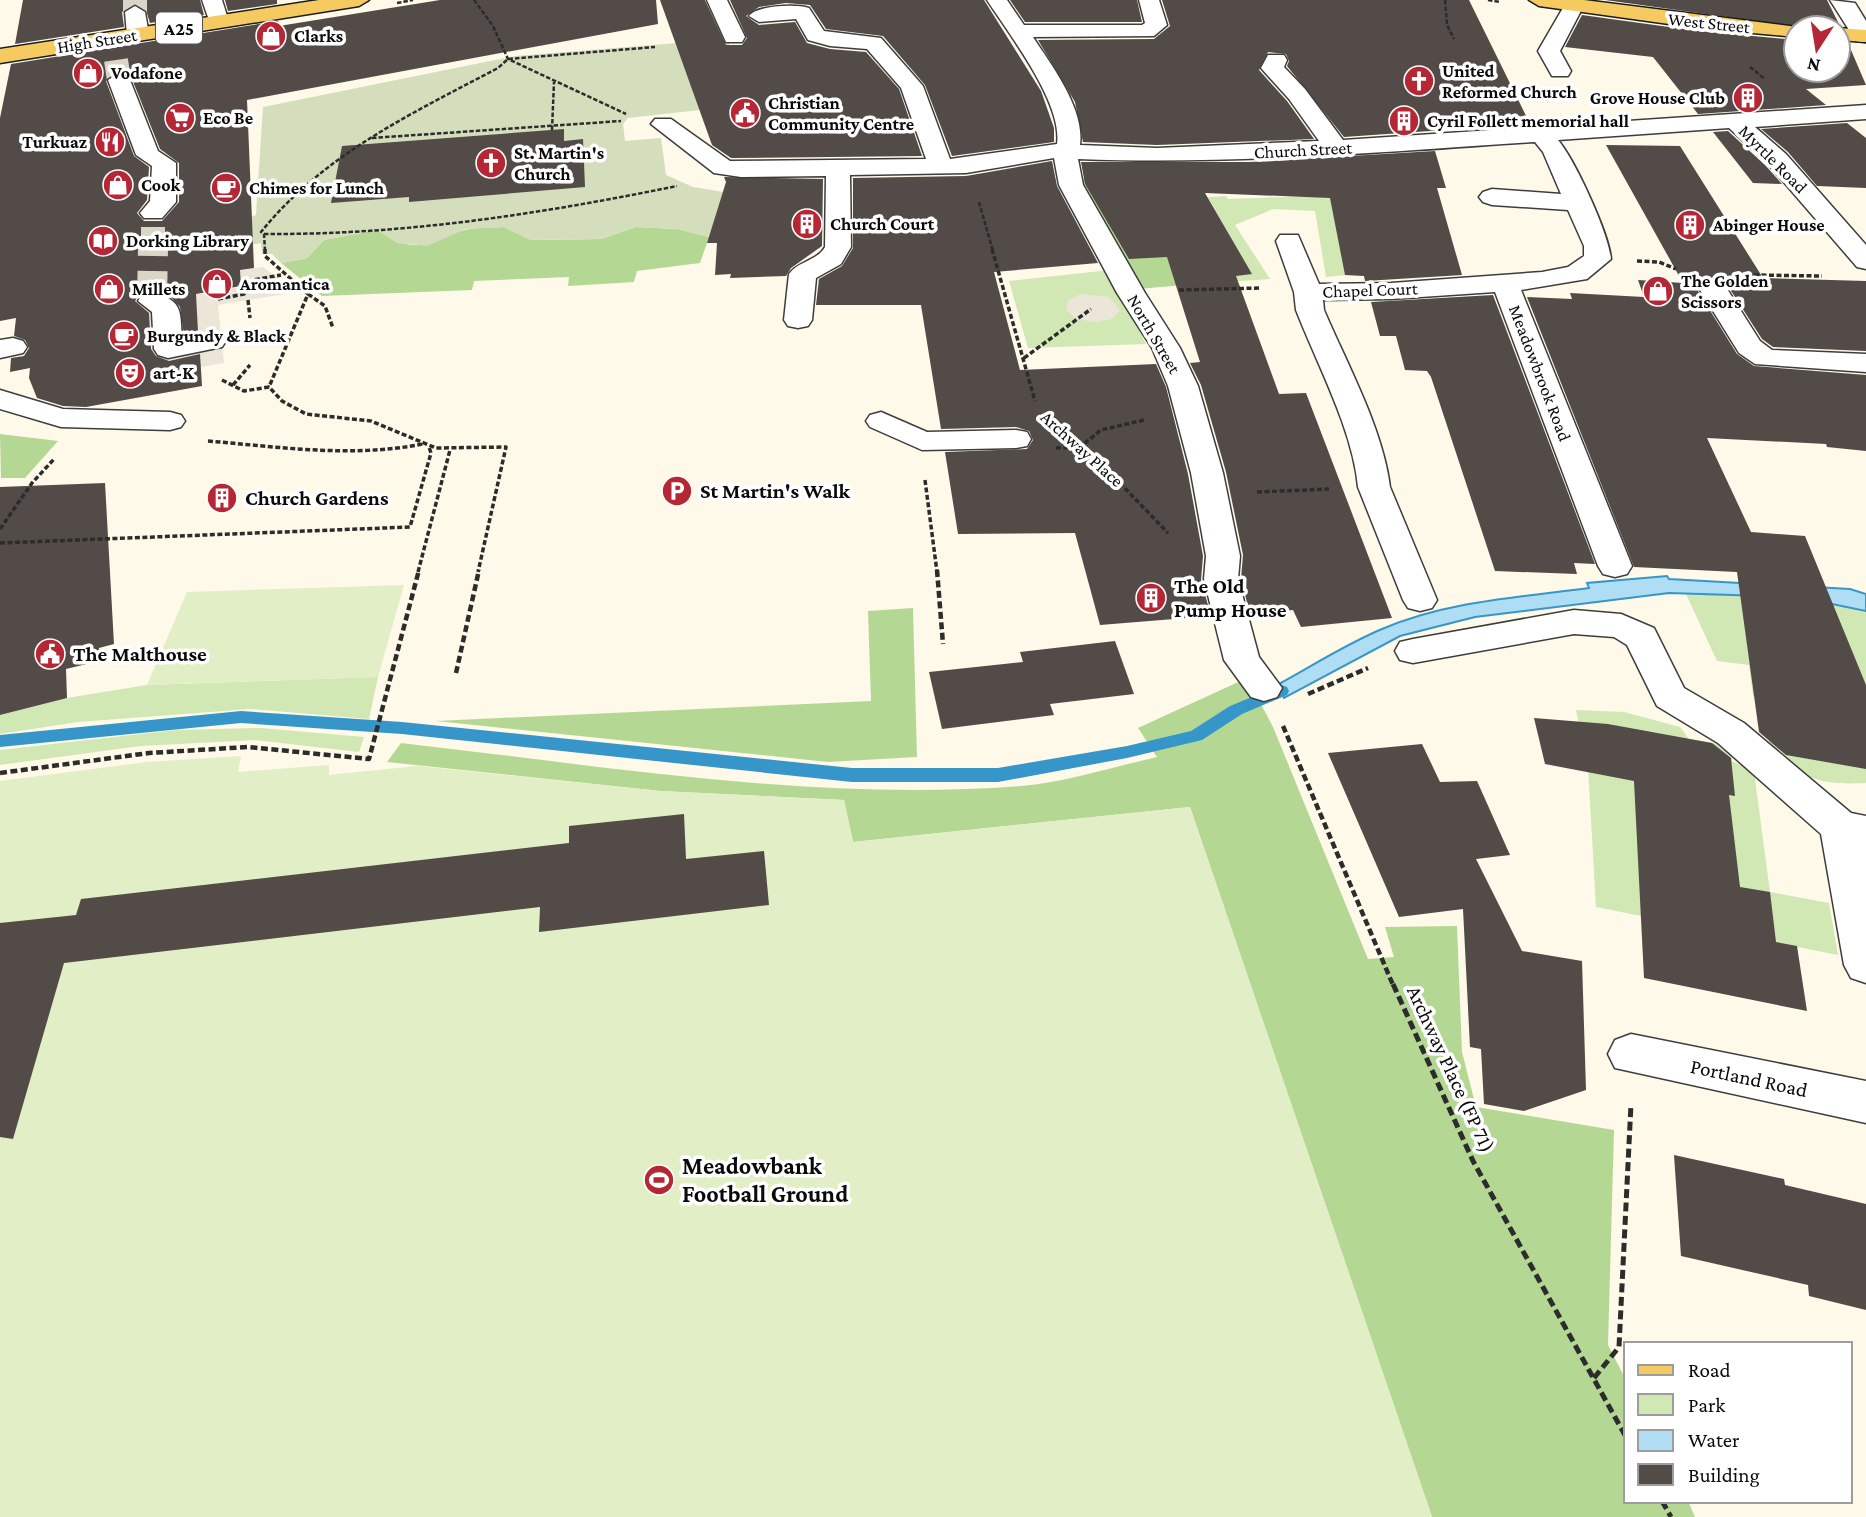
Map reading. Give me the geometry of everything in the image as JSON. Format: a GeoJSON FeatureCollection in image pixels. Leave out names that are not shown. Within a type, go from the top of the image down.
{"type":"FeatureCollection","features":[{"type":"Feature","properties":{"kind":"main road","name":"High Street"},"geometry":{"type":"LineString","coordinates":[[0,56],[359,0]]}},
{"type":"Feature","properties":{"kind":"main road","name":"West Street"},"geometry":{"type":"LineString","coordinates":[[1539,0],[1587,4],[1720,24],[1782,29]]}},
{"type":"Feature","properties":{"kind":"street"},"geometry":{"type":"LineString","coordinates":[[212,0],[218,22]]}},
{"type":"Feature","properties":{"kind":"street"},"geometry":{"type":"LineString","coordinates":[[717,0],[734,37]]}},
{"type":"Feature","properties":{"kind":"street","name":"North Street"},"geometry":{"type":"LineString","coordinates":[[997,0],[1054,86],[1070,134],[1066,161],[1070,185],[1131,293],[1166,348],[1184,386],[1211,494],[1223,556],[1221,579],[1242,660],[1264,688]]}},
{"type":"Feature","properties":{"kind":"street"},"geometry":{"type":"LineString","coordinates":[[1019,31],[1146,31],[1157,25],[1149,0]]}},
{"type":"Feature","properties":{"kind":"street"},"geometry":{"type":"LineString","coordinates":[[1840,0],[1848,7],[1865,36]]}},
{"type":"Feature","properties":{"kind":"street"},"geometry":{"type":"LineString","coordinates":[[1560,71],[1549,51],[1587,4]]}},
{"type":"Feature","properties":{"kind":"street"},"geometry":{"type":"LineString","coordinates":[[135,12],[138,35]]}},
{"type":"Feature","properties":{"kind":"street"},"geometry":{"type":"LineString","coordinates":[[759,16],[802,12],[816,35],[830,40],[873,43],[912,86],[941,167]]}},
{"type":"Feature","properties":{"kind":"street"},"geometry":{"type":"LineString","coordinates":[[1276,60],[1272,68],[1297,94],[1336,148]]}},
{"type":"Feature","properties":{"kind":"street"},"geometry":{"type":"LineString","coordinates":[[119,80],[148,155],[164,163],[163,202],[153,213]]}},
{"type":"Feature","properties":{"kind":"street","name":"Church Street"},"geometry":{"type":"LineString","coordinates":[[732,169],[941,167],[1004,162],[1053,151],[1157,155],[1336,148],[1866,112]]}},
{"type":"Feature","properties":{"kind":"street","name":"Myrtle Road"},"geometry":{"type":"LineString","coordinates":[[1735,121],[1777,159],[1866,261]]}},
{"type":"Feature","properties":{"kind":"street"},"geometry":{"type":"LineString","coordinates":[[651,122],[732,169]]}},
{"type":"Feature","properties":{"kind":"street","name":"Meadowbrook Road"},"geometry":{"type":"LineString","coordinates":[[1541,134],[1555,150],[1580,203],[1597,246],[1598,259],[1577,273],[1505,283],[1615,566]]}},
{"type":"Feature","properties":{"kind":"street"},"geometry":{"type":"LineString","coordinates":[[799,320],[803,274],[832,258],[838,247],[838,169]]}},
{"type":"Feature","properties":{"kind":"street"},"geometry":{"type":"LineString","coordinates":[[1492,197],[1580,203]]}},
{"type":"Feature","properties":{"kind":"street"},"geometry":{"type":"LineString","coordinates":[[1289,241],[1308,292]]}},
{"type":"Feature","properties":{"kind":"street","name":"Chapel Court"},"geometry":{"type":"LineString","coordinates":[[1420,600],[1374,487],[1372,468],[1362,438],[1310,310],[1308,292],[1505,283]]}},
{"type":"Feature","properties":{"kind":"street"},"geometry":{"type":"LineString","coordinates":[[1714,290],[1749,347],[1765,358],[1866,363]]}},
{"type":"Feature","properties":{"kind":"street"},"geometry":{"type":"LineString","coordinates":[[159,304],[168,349],[212,341]]}},
{"type":"Feature","properties":{"kind":"street"},"geometry":{"type":"LineString","coordinates":[[0,399],[61,418],[170,421]]}},
{"type":"Feature","properties":{"kind":"street","name":"Archway Place"},"geometry":{"type":"LineString","coordinates":[[881,421],[922,441],[1016,439]]}},
{"type":"Feature","properties":{"kind":"street"},"geometry":{"type":"LineString","coordinates":[[1413,651],[1574,622],[1621,626],[1641,638],[1670,697],[1731,733],[1853,829],[1866,965]]}},
{"type":"Feature","properties":{"kind":"street","name":"Portland Road"},"geometry":{"type":"LineString","coordinates":[[1631,1054],[1866,1102]]}},
{"type":"Feature","properties":{"kind":"path"},"geometry":{"type":"LineString","coordinates":[[474,0],[493,26],[508,59],[554,82],[651,122]]}},
{"type":"Feature","properties":{"kind":"path"},"geometry":{"type":"LineString","coordinates":[[1445,0],[1447,25],[1454,39]]}},
{"type":"Feature","properties":{"kind":"path"},"geometry":{"type":"LineString","coordinates":[[1720,24],[1727,46],[1808,116]]}},
{"type":"Feature","properties":{"kind":"path"},"geometry":{"type":"LineString","coordinates":[[332,328],[326,306],[282,274],[265,256],[264,234],[261,232],[311,175],[370,138],[498,68],[508,59],[655,47]]}},
{"type":"Feature","properties":{"kind":"path"},"geometry":{"type":"LineString","coordinates":[[552,130],[554,82]]}},
{"type":"Feature","properties":{"kind":"path"},"geometry":{"type":"LineString","coordinates":[[370,138],[554,123],[651,122]]}},
{"type":"Feature","properties":{"kind":"path"},"geometry":{"type":"LineString","coordinates":[[264,234],[337,235],[535,215],[699,181],[732,169]]}},
{"type":"Feature","properties":{"kind":"path","name":"Archway Place"},"geometry":{"type":"LineString","coordinates":[[979,202],[1037,411]]}},
{"type":"Feature","properties":{"kind":"path"},"geometry":{"type":"LineString","coordinates":[[159,304],[244,294],[253,280],[282,274]]}},
{"type":"Feature","properties":{"kind":"path"},"geometry":{"type":"LineString","coordinates":[[1024,358],[1113,294],[1257,288],[1308,292]]}},
{"type":"Feature","properties":{"kind":"path"},"geometry":{"type":"LineString","coordinates":[[268,387],[308,294]]}},
{"type":"Feature","properties":{"kind":"path"},"geometry":{"type":"LineString","coordinates":[[216,377],[244,391],[268,387]]}},
{"type":"Feature","properties":{"kind":"path"},"geometry":{"type":"LineString","coordinates":[[268,387],[291,410],[326,418],[370,420],[428,446],[450,450],[506,447],[456,673]]}},
{"type":"Feature","properties":{"kind":"path"},"geometry":{"type":"LineString","coordinates":[[1016,439],[1058,449],[1080,447],[1101,430],[1131,421],[1191,418]]}},
{"type":"Feature","properties":{"kind":"path","name":"Archway Place"},"geometry":{"type":"LineString","coordinates":[[1048,420],[1080,447],[1186,551],[1221,579]]}},
{"type":"Feature","properties":{"kind":"path"},"geometry":{"type":"LineString","coordinates":[[922,441],[929,532],[942,607],[943,644]]}},
{"type":"Feature","properties":{"kind":"path"},"geometry":{"type":"LineString","coordinates":[[0,543],[410,527],[431,453],[428,446]]}},
{"type":"Feature","properties":{"kind":"path"},"geometry":{"type":"LineString","coordinates":[[0,773],[149,753],[248,747],[369,759],[450,450]]}},
{"type":"Feature","properties":{"kind":"path"},"geometry":{"type":"LineString","coordinates":[[1211,494],[1374,487]]}},
{"type":"Feature","properties":{"kind":"path"},"geometry":{"type":"LineString","coordinates":[[1298,698],[1413,651]]}},
{"type":"Feature","properties":{"kind":"path","name":"Archway Place (FP 71)"},"geometry":{"type":"LineString","coordinates":[[1281,721],[1411,1027],[1473,1161],[1624,1433]]}},
{"type":"Feature","properties":{"kind":"path"},"geometry":{"type":"LineString","coordinates":[[1594,1378],[1619,1347],[1631,1054]]}},
{"type":"Feature","properties":{"kind":"green space"},"geometry":{"type":"Polygon","coordinates":[[[728,40],[736,68],[700,110],[628,118],[623,124],[625,141],[661,138],[666,175],[693,187],[736,194],[732,208],[718,208],[709,237],[678,229],[636,227],[601,239],[530,240],[504,227],[466,229],[427,246],[397,243],[377,230],[324,240],[307,258],[281,263],[272,254],[262,254],[261,243],[243,246],[241,221],[256,215],[263,107],[515,56],[728,40]]]}},
{"type":"Feature","properties":{"kind":"green space"},"geometry":{"type":"Polygon","coordinates":[[[1099,175],[1191,255],[1197,284],[1137,289],[1080,179],[1099,175]]]}},
{"type":"Feature","properties":{"kind":"green space"},"geometry":{"type":"Polygon","coordinates":[[[1364,194],[1345,275],[1326,277],[1315,211],[1273,209],[1235,225],[1270,279],[1197,284],[1204,278],[1251,274],[1208,197],[1226,196],[1228,199],[1364,194]]]}},
{"type":"Feature","properties":{"kind":"green space"},"geometry":{"type":"Polygon","coordinates":[[[504,227],[531,240],[601,239],[636,227],[678,229],[709,237],[700,263],[637,271],[634,282],[568,286],[569,277],[474,281],[472,290],[322,296],[281,263],[307,258],[324,240],[377,230],[404,243],[422,245],[470,229],[504,227]]]}},
{"type":"Feature","properties":{"kind":"green space"},"geometry":{"type":"Polygon","coordinates":[[[1110,270],[1146,344],[1028,348],[1009,281],[1110,270]]]}},
{"type":"Feature","properties":{"kind":"green space"},"geometry":{"type":"Polygon","coordinates":[[[0,434],[58,441],[25,478],[1,478],[0,434]]]}},
{"type":"Feature","properties":{"kind":"green space"},"geometry":{"type":"Polygon","coordinates":[[[404,585],[378,677],[147,685],[187,592],[404,585]]]}},
{"type":"Feature","properties":{"kind":"green space"},"geometry":{"type":"Polygon","coordinates":[[[1686,594],[1798,597],[1866,611],[1866,783],[1837,783],[1815,779],[1771,752],[1764,707],[1787,702],[1753,696],[1749,665],[1717,661],[1686,594]]]}},
{"type":"Feature","properties":{"kind":"green space"},"geometry":{"type":"Polygon","coordinates":[[[913,608],[917,757],[828,762],[436,721],[871,701],[868,611],[913,608]]]}},
{"type":"Feature","properties":{"kind":"green space"},"geometry":{"type":"Polygon","coordinates":[[[378,677],[369,719],[250,709],[78,722],[0,734],[0,715],[67,698],[147,685],[378,677]]]}},
{"type":"Feature","properties":{"kind":"green space"},"geometry":{"type":"Polygon","coordinates":[[[1247,678],[1273,727],[1368,959],[1394,957],[1385,927],[1457,926],[1462,1052],[1476,1107],[1614,1130],[1608,1345],[1624,1376],[1624,1503],[1689,1503],[1695,1517],[1432,1517],[1190,807],[853,842],[844,800],[660,791],[387,762],[401,743],[711,779],[867,789],[944,790],[1038,784],[1157,757],[1138,728],[1247,678]]]}},
{"type":"Feature","properties":{"kind":"green space"},"geometry":{"type":"Polygon","coordinates":[[[1576,710],[1624,712],[1680,727],[1689,739],[1730,746],[1732,761],[1754,772],[1770,892],[1829,903],[1838,955],[1596,907],[1588,767],[1576,710]]]}},
{"type":"Feature","properties":{"kind":"green space"},"geometry":{"type":"Polygon","coordinates":[[[261,728],[364,737],[359,752],[255,740],[140,746],[0,765],[0,750],[176,730],[261,728]]]}},
{"type":"Feature","properties":{"kind":"green space","name":"Meadowbank Football Ground"},"geometry":{"type":"Polygon","coordinates":[[[241,756],[238,772],[329,765],[329,775],[417,766],[660,791],[844,800],[853,842],[1190,807],[1432,1517],[0,1517],[0,781],[147,762],[241,756]]]}},
{"type":"Feature","properties":{"kind":"shaded area"},"geometry":{"type":"Polygon","coordinates":[[[263,267],[297,292],[218,305],[224,363],[201,367],[117,371],[126,305],[241,287],[240,270],[263,267]]]}},
{"type":"Feature","properties":{"kind":"shaded area"},"geometry":{"type":"Polygon","coordinates":[[[1081,294],[1109,297],[1120,310],[1112,319],[1095,322],[1076,319],[1066,310],[1068,300],[1081,294]]]}},
{"type":"Feature","properties":{"kind":"water"},"geometry":{"type":"Polygon","coordinates":[[[1667,576],[1669,579],[1850,589],[1866,594],[1866,611],[1798,597],[1669,593],[1475,617],[1400,636],[1284,698],[1277,685],[1369,635],[1432,612],[1484,601],[1589,588],[1587,583],[1667,576]]]}},
{"type":"Feature","properties":{"kind":"building"},"geometry":{"type":"Polygon","coordinates":[[[23,0],[200,0],[204,15],[150,23],[146,10],[134,4],[122,12],[124,27],[15,44],[23,0]]]}},
{"type":"Feature","properties":{"kind":"building"},"geometry":{"type":"Polygon","coordinates":[[[225,0],[277,0],[277,4],[228,11],[225,0]]]}},
{"type":"Feature","properties":{"kind":"building"},"geometry":{"type":"Polygon","coordinates":[[[440,0],[656,0],[658,24],[247,100],[254,268],[240,270],[241,286],[196,294],[198,332],[184,335],[180,307],[171,297],[151,290],[140,294],[135,301],[149,313],[151,349],[156,356],[169,361],[200,354],[202,386],[86,407],[63,406],[37,398],[29,378],[30,368],[10,372],[11,358],[24,356],[29,348],[25,340],[14,336],[16,318],[0,321],[0,118],[11,64],[278,21],[279,26],[440,0]],[[118,71],[106,81],[134,156],[149,167],[147,200],[137,213],[144,221],[162,221],[179,202],[179,163],[160,149],[132,79],[118,71]]]}},
{"type":"Feature","properties":{"kind":"building"},"geometry":{"type":"Polygon","coordinates":[[[660,0],[705,0],[726,45],[742,45],[747,38],[730,0],[984,0],[1041,91],[1054,128],[1054,142],[952,156],[925,85],[883,36],[826,29],[810,5],[786,3],[759,7],[746,16],[759,25],[795,22],[807,43],[830,49],[866,52],[899,89],[922,156],[731,158],[712,145],[660,0]]]}},
{"type":"Feature","properties":{"kind":"building"},"geometry":{"type":"Polygon","coordinates":[[[1010,0],[1137,0],[1142,22],[1025,22],[1010,0]]]}},
{"type":"Feature","properties":{"kind":"building"},"geometry":{"type":"Polygon","coordinates":[[[1162,0],[1469,0],[1530,124],[1344,137],[1287,66],[1289,61],[1286,54],[1268,52],[1259,70],[1287,101],[1314,139],[1157,145],[1083,142],[1075,102],[1038,40],[1154,39],[1170,26],[1162,0]]]}},
{"type":"Feature","properties":{"kind":"building"},"geometry":{"type":"Polygon","coordinates":[[[1605,0],[1827,0],[1834,14],[1782,14],[1782,24],[1605,0]]]}},
{"type":"Feature","properties":{"kind":"building"},"geometry":{"type":"Polygon","coordinates":[[[1582,15],[1698,31],[1782,39],[1782,84],[1852,84],[1852,52],[1866,85],[1806,89],[1826,105],[1698,114],[1653,57],[1565,47],[1582,15]]]}},
{"type":"Feature","properties":{"kind":"building"},"geometry":{"type":"Polygon","coordinates":[[[1847,123],[1866,138],[1866,188],[1817,186],[1788,152],[1761,129],[1847,123]]]}},
{"type":"Feature","properties":{"kind":"building","name":"St. Martin's Church"},"geometry":{"type":"Polygon","coordinates":[[[564,129],[564,141],[583,139],[585,187],[409,202],[409,197],[331,203],[342,146],[564,129]]]}},
{"type":"Feature","properties":{"kind":"building"},"geometry":{"type":"Polygon","coordinates":[[[1728,131],[1782,184],[1753,183],[1713,132],[1728,131]]]}},
{"type":"Feature","properties":{"kind":"building"},"geometry":{"type":"Polygon","coordinates":[[[1606,145],[1680,146],[1763,278],[1866,281],[1866,351],[1773,347],[1762,339],[1726,283],[1715,279],[1703,281],[1698,291],[1737,354],[1754,366],[1866,375],[1866,451],[1827,447],[1826,444],[1707,438],[1751,532],[1805,536],[1866,685],[1866,769],[1786,755],[1759,732],[1737,572],[1634,567],[1527,297],[1572,299],[1570,293],[1644,297],[1638,280],[1683,283],[1606,145]]]}},
{"type":"Feature","properties":{"kind":"building"},"geometry":{"type":"Polygon","coordinates":[[[1435,151],[1446,188],[1437,188],[1462,275],[1365,281],[1364,276],[1345,275],[1330,198],[1205,193],[1252,274],[1236,276],[1279,394],[1306,393],[1392,618],[1301,627],[1293,610],[1250,614],[1241,579],[1243,555],[1226,472],[1201,385],[1190,363],[1200,362],[1167,257],[1129,259],[1085,184],[1081,162],[1250,162],[1435,151]]]}},
{"type":"Feature","properties":{"kind":"building"},"geometry":{"type":"Polygon","coordinates":[[[1052,161],[1057,186],[1098,263],[994,272],[1020,370],[1156,364],[1166,387],[1188,474],[1203,556],[1201,580],[1211,616],[1100,625],[1075,533],[958,534],[945,452],[1027,449],[1033,440],[1029,431],[1016,427],[941,429],[921,305],[816,305],[819,279],[842,266],[853,248],[853,178],[966,176],[1052,161]]]}},
{"type":"Feature","properties":{"kind":"building"},"geometry":{"type":"Polygon","coordinates":[[[724,177],[823,179],[822,246],[791,268],[786,276],[730,278],[731,274],[715,275],[717,243],[707,243],[726,182],[724,177]]]}},
{"type":"Feature","properties":{"kind":"building"},"geometry":{"type":"Polygon","coordinates":[[[1493,295],[1595,564],[1574,563],[1577,574],[1495,571],[1431,377],[1427,371],[1405,370],[1396,336],[1380,336],[1371,302],[1493,295]]]}},
{"type":"Feature","properties":{"kind":"building"},"geometry":{"type":"Polygon","coordinates":[[[105,483],[114,644],[99,648],[99,661],[66,669],[67,698],[0,715],[0,487],[105,483]]]}},
{"type":"Feature","properties":{"kind":"building"},"geometry":{"type":"Polygon","coordinates":[[[1115,641],[1134,694],[1050,704],[1054,715],[942,729],[929,672],[1023,662],[1020,652],[1115,641]]]}},
{"type":"Feature","properties":{"kind":"building"},"geometry":{"type":"Polygon","coordinates":[[[1534,718],[1608,724],[1712,743],[1731,758],[1735,796],[1729,795],[1740,887],[1770,892],[1776,942],[1797,946],[1807,1011],[1644,978],[1634,781],[1545,764],[1534,718]]]}},
{"type":"Feature","properties":{"kind":"building"},"geometry":{"type":"Polygon","coordinates":[[[1422,744],[1440,782],[1477,781],[1510,855],[1476,859],[1522,951],[1582,961],[1586,1090],[1524,1111],[1484,1104],[1481,1049],[1470,1047],[1463,909],[1399,917],[1328,753],[1422,744]]]}},
{"type":"Feature","properties":{"kind":"building"},"geometry":{"type":"Polygon","coordinates":[[[684,814],[686,859],[764,851],[769,905],[539,932],[540,907],[64,963],[13,1139],[0,1137],[0,923],[76,915],[81,899],[569,843],[569,826],[684,814]]]}},
{"type":"Feature","properties":{"kind":"building"},"geometry":{"type":"Polygon","coordinates":[[[1674,1155],[1784,1179],[1785,1185],[1866,1204],[1866,1310],[1809,1296],[1808,1285],[1681,1256],[1674,1155]]]}},
{"type":"Feature","properties":{"kind":"waterway"},"geometry":{"type":"LineString","coordinates":[[0,741],[241,717],[402,728],[852,775],[998,775],[1127,752],[1196,736],[1236,710],[1281,691]]}},
{"type":"Feature","properties":{"kind":"tunnel"},"geometry":{"type":"LineString","coordinates":[[135,0],[135,12]]}},
{"type":"Feature","properties":{"kind":"tunnel"},"geometry":{"type":"LineString","coordinates":[[116,60],[119,80]]}},
{"type":"Feature","properties":{"kind":"tunnel"},"geometry":{"type":"LineString","coordinates":[[153,213],[153,249]]}},
{"type":"Feature","properties":{"kind":"tunnel"},"geometry":{"type":"LineString","coordinates":[[152,301],[153,249]]}},
{"type":"Feature","properties":{"kind":"place","name":"Clarks"},"geometry":{"type":"Point","coordinates":[271,36]}},
{"type":"Feature","properties":{"kind":"place","name":"Vodafone"},"geometry":{"type":"Point","coordinates":[88,73]}},
{"type":"Feature","properties":{"kind":"place","name":"United Reformed Church"},"geometry":{"type":"Point","coordinates":[1419,81]}},
{"type":"Feature","properties":{"kind":"place","name":"Grove House Club"},"geometry":{"type":"Point","coordinates":[1748,98]}},
{"type":"Feature","properties":{"kind":"place","name":"Christian Community Centre"},"geometry":{"type":"Point","coordinates":[745,113]}},
{"type":"Feature","properties":{"kind":"place","name":"Eco Be"},"geometry":{"type":"Point","coordinates":[180,118]}},
{"type":"Feature","properties":{"kind":"place","name":"Cyril Follett memorial hall"},"geometry":{"type":"Point","coordinates":[1404,121]}},
{"type":"Feature","properties":{"kind":"place","name":"Turkuaz"},"geometry":{"type":"Point","coordinates":[110,142]}},
{"type":"Feature","properties":{"kind":"place","name":"St. Martin's Church"},"geometry":{"type":"Point","coordinates":[491,163]}},
{"type":"Feature","properties":{"kind":"place","name":"Cook"},"geometry":{"type":"Point","coordinates":[118,185]}},
{"type":"Feature","properties":{"kind":"place","name":"Chimes for Lunch"},"geometry":{"type":"Point","coordinates":[226,188]}},
{"type":"Feature","properties":{"kind":"place","name":"Church Court"},"geometry":{"type":"Point","coordinates":[807,224]}},
{"type":"Feature","properties":{"kind":"place","name":"Abinger House"},"geometry":{"type":"Point","coordinates":[1690,225]}},
{"type":"Feature","properties":{"kind":"place","name":"Dorking Library"},"geometry":{"type":"Point","coordinates":[103,241]}},
{"type":"Feature","properties":{"kind":"place","name":"Aromantica"},"geometry":{"type":"Point","coordinates":[217,284]}},
{"type":"Feature","properties":{"kind":"place","name":"Millets"},"geometry":{"type":"Point","coordinates":[109,289]}},
{"type":"Feature","properties":{"kind":"place","name":"The Golden Scissors"},"geometry":{"type":"Point","coordinates":[1658,291]}},
{"type":"Feature","properties":{"kind":"place","name":"Burgundy & Black"},"geometry":{"type":"Point","coordinates":[124,336]}},
{"type":"Feature","properties":{"kind":"place","name":"art-K"},"geometry":{"type":"Point","coordinates":[130,373]}},
{"type":"Feature","properties":{"kind":"place","name":"St Martin's Walk"},"geometry":{"type":"Point","coordinates":[677,491]}},
{"type":"Feature","properties":{"kind":"place","name":"Church Gardens"},"geometry":{"type":"Point","coordinates":[222,498]}},
{"type":"Feature","properties":{"kind":"place","name":"The Old Pump House"},"geometry":{"type":"Point","coordinates":[1151,598]}},
{"type":"Feature","properties":{"kind":"place","name":"The Malthouse"},"geometry":{"type":"Point","coordinates":[50,654]}},
{"type":"Feature","properties":{"kind":"place","name":"Meadowbank Football Ground"},"geometry":{"type":"Point","coordinates":[659,1180]}}]}
